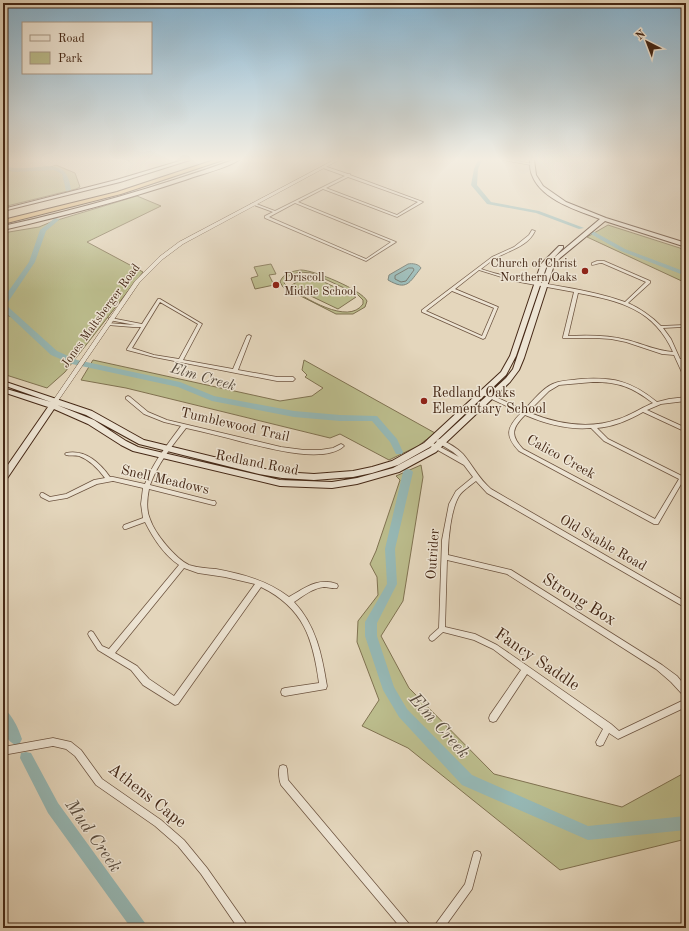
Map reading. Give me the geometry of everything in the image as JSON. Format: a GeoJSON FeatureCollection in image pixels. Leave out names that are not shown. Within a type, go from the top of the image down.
{"type":"FeatureCollection","features":[{"type":"Feature","properties":{"kind":"highway"},"geometry":{"type":"LineString","coordinates":[[3,218],[61,203]]}},
{"type":"Feature","properties":{"kind":"highway"},"geometry":{"type":"LineString","coordinates":[[3,222],[78,203]]}},
{"type":"Feature","properties":{"kind":"main road"},"geometry":{"type":"LineString","coordinates":[[3,210],[29,203]]}},
{"type":"Feature","properties":{"kind":"main road"},"geometry":{"type":"LineString","coordinates":[[3,228],[104,203]]}},
{"type":"Feature","properties":{"kind":"main road"},"geometry":{"type":"LineString","coordinates":[[559,203],[568,208],[686,245]]}},
{"type":"Feature","properties":{"kind":"main road","name":"Redland Road"},"geometry":{"type":"LineString","coordinates":[[507,375],[544,264],[549,258],[600,218]]}},
{"type":"Feature","properties":{"kind":"main road","name":"Redland Road"},"geometry":{"type":"LineString","coordinates":[[3,383],[54,403],[92,423],[117,440],[136,449],[166,452],[281,479],[295,485],[332,481],[357,481],[396,470],[420,459],[507,375],[516,370],[551,265],[600,218]]}},
{"type":"Feature","properties":{"kind":"main road","name":"Redland Road"},"geometry":{"type":"LineString","coordinates":[[3,390],[94,415],[122,432],[166,452]]}},
{"type":"Feature","properties":{"kind":"main road","name":"Jones Maltsberger Road"},"geometry":{"type":"LineString","coordinates":[[3,478],[54,403]]}},
{"type":"Feature","properties":{"kind":"street"},"geometry":{"type":"LineString","coordinates":[[292,203],[266,217],[366,260],[394,242],[299,203]]}},
{"type":"Feature","properties":{"kind":"street"},"geometry":{"type":"LineString","coordinates":[[364,203],[397,216],[419,203]]}},
{"type":"Feature","properties":{"kind":"street"},"geometry":{"type":"LineString","coordinates":[[254,204],[275,212]]}},
{"type":"Feature","properties":{"kind":"street","name":"Jones Maltsberger Road"},"geometry":{"type":"LineString","coordinates":[[54,403],[137,282],[161,258],[192,237],[254,204]]}},
{"type":"Feature","properties":{"kind":"street"},"geometry":{"type":"LineString","coordinates":[[452,289],[496,307],[482,338],[423,311],[452,289],[479,269],[496,256],[515,248],[531,236],[533,231]]}},
{"type":"Feature","properties":{"kind":"street"},"geometry":{"type":"LineString","coordinates":[[593,264],[603,262],[649,282],[626,303]]}},
{"type":"Feature","properties":{"kind":"street"},"geometry":{"type":"LineString","coordinates":[[479,269],[499,276],[606,297],[626,303],[646,314],[661,327],[668,337],[686,377]]}},
{"type":"Feature","properties":{"kind":"street"},"geometry":{"type":"LineString","coordinates":[[576,291],[565,337],[592,336],[609,338],[634,343],[657,352],[675,354]]}},
{"type":"Feature","properties":{"kind":"street"},"geometry":{"type":"LineString","coordinates":[[180,361],[200,324],[159,300],[129,348],[145,354],[180,361],[277,379],[292,379]]}},
{"type":"Feature","properties":{"kind":"street"},"geometry":{"type":"LineString","coordinates":[[110,322],[133,326],[143,325]]}},
{"type":"Feature","properties":{"kind":"street"},"geometry":{"type":"LineString","coordinates":[[661,327],[682,326]]}},
{"type":"Feature","properties":{"kind":"street"},"geometry":{"type":"LineString","coordinates":[[234,371],[249,336]]}},
{"type":"Feature","properties":{"kind":"street"},"geometry":{"type":"LineString","coordinates":[[678,360],[686,360]]}},
{"type":"Feature","properties":{"kind":"street","name":"Calico Creek"},"geometry":{"type":"LineString","coordinates":[[593,427],[606,440],[682,478],[656,522],[521,450],[511,436],[511,430],[523,413],[547,390],[557,384],[601,379],[616,381],[629,385],[657,404]]}},
{"type":"Feature","properties":{"kind":"street"},"geometry":{"type":"LineString","coordinates":[[487,395],[523,413],[551,423],[593,427],[615,423],[657,404],[686,398]]}},
{"type":"Feature","properties":{"kind":"street","name":"Tumblewood Trail"},"geometry":{"type":"LineString","coordinates":[[128,398],[136,406],[152,416],[184,426],[281,449],[330,452],[342,446]]}},
{"type":"Feature","properties":{"kind":"street"},"geometry":{"type":"LineString","coordinates":[[642,410],[686,430]]}},
{"type":"Feature","properties":{"kind":"street"},"geometry":{"type":"LineString","coordinates":[[184,426],[153,471],[146,486],[144,503],[146,519],[170,554],[183,565],[260,583],[273,589],[289,601],[304,618],[311,632],[320,661],[323,686],[285,692]]}},
{"type":"Feature","properties":{"kind":"street"},"geometry":{"type":"LineString","coordinates":[[136,449],[142,442]]}},
{"type":"Feature","properties":{"kind":"street","name":"Old Stable Road"},"geometry":{"type":"LineString","coordinates":[[436,443],[466,463],[476,478],[489,491],[686,605]]}},
{"type":"Feature","properties":{"kind":"street"},"geometry":{"type":"LineString","coordinates":[[68,454],[77,453],[82,456],[104,471],[109,480]]}},
{"type":"Feature","properties":{"kind":"street","name":"Outrider"},"geometry":{"type":"LineString","coordinates":[[442,629],[444,557],[446,533],[452,504],[458,494],[476,478]]}},
{"type":"Feature","properties":{"kind":"street","name":"Snell Meadows"},"geometry":{"type":"LineString","coordinates":[[43,495],[49,498],[67,496],[96,482],[118,480],[214,503]]}},
{"type":"Feature","properties":{"kind":"street"},"geometry":{"type":"LineString","coordinates":[[503,508],[508,502]]}},
{"type":"Feature","properties":{"kind":"street"},"geometry":{"type":"LineString","coordinates":[[126,527],[146,519]]}},
{"type":"Feature","properties":{"kind":"street","name":"Strong Box"},"geometry":{"type":"LineString","coordinates":[[444,557],[509,572],[659,667],[674,679],[686,692]]}},
{"type":"Feature","properties":{"kind":"street"},"geometry":{"type":"LineString","coordinates":[[110,653],[183,565]]}},
{"type":"Feature","properties":{"kind":"street"},"geometry":{"type":"LineString","coordinates":[[91,634],[98,646],[134,668],[146,682],[176,701],[260,583]]}},
{"type":"Feature","properties":{"kind":"street"},"geometry":{"type":"LineString","coordinates":[[289,601],[315,586],[327,583],[335,586]]}},
{"type":"Feature","properties":{"kind":"street"},"geometry":{"type":"LineString","coordinates":[[432,638],[442,629]]}},
{"type":"Feature","properties":{"kind":"street","name":"Fancy Saddle"},"geometry":{"type":"LineString","coordinates":[[442,629],[466,634],[484,641],[618,735],[686,703]]}},
{"type":"Feature","properties":{"kind":"street"},"geometry":{"type":"LineString","coordinates":[[493,718],[526,669]]}},
{"type":"Feature","properties":{"kind":"street"},"geometry":{"type":"LineString","coordinates":[[600,742],[608,728]]}},
{"type":"Feature","properties":{"kind":"street","name":"Athens Cape"},"geometry":{"type":"LineString","coordinates":[[3,751],[53,742],[68,746],[78,753],[99,782],[158,823],[181,843],[204,871],[244,928]]}},
{"type":"Feature","properties":{"kind":"street"},"geometry":{"type":"LineString","coordinates":[[283,769],[284,782],[407,928]]}},
{"type":"Feature","properties":{"kind":"street"},"geometry":{"type":"LineString","coordinates":[[438,928],[469,886],[477,855]]}},
{"type":"Feature","properties":{"kind":"green space"},"geometry":{"type":"Polygon","coordinates":[[[3,203],[17,203],[3,207],[3,203]]]}},
{"type":"Feature","properties":{"kind":"green space"},"geometry":{"type":"Polygon","coordinates":[[[112,203],[155,203],[161,206],[87,242],[143,272],[65,372],[47,388],[3,374],[3,233],[39,227],[112,203]]]}},
{"type":"Feature","properties":{"kind":"green space"},"geometry":{"type":"Polygon","coordinates":[[[608,225],[686,250],[686,283],[587,237],[608,225]]]}},
{"type":"Feature","properties":{"kind":"green space"},"geometry":{"type":"Polygon","coordinates":[[[271,264],[276,274],[269,275],[274,285],[255,289],[251,278],[258,276],[254,267],[271,264]]]}},
{"type":"Feature","properties":{"kind":"green space"},"geometry":{"type":"Polygon","coordinates":[[[298,270],[316,273],[347,286],[367,301],[365,307],[353,314],[336,314],[283,287],[280,282],[283,276],[298,270]],[[299,272],[286,277],[284,283],[315,303],[337,311],[347,312],[356,310],[363,304],[363,300],[357,294],[312,273],[299,272]]]}},
{"type":"Feature","properties":{"kind":"green space"},"geometry":{"type":"Polygon","coordinates":[[[309,275],[356,297],[338,309],[290,286],[309,275]]]}},
{"type":"Feature","properties":{"kind":"green space"},"geometry":{"type":"Polygon","coordinates":[[[93,360],[280,401],[312,396],[323,388],[305,377],[307,375],[302,370],[304,360],[435,433],[418,446],[389,460],[340,434],[330,438],[126,388],[81,380],[93,360]]]}},
{"type":"Feature","properties":{"kind":"green space"},"geometry":{"type":"Polygon","coordinates":[[[421,465],[423,477],[403,601],[381,636],[409,688],[494,774],[622,807],[686,772],[686,839],[560,870],[408,748],[362,726],[379,700],[357,642],[358,621],[378,595],[377,577],[370,564],[376,551],[400,480],[396,476],[421,465]]]}},
{"type":"Feature","properties":{"kind":"water"},"geometry":{"type":"Polygon","coordinates":[[[408,264],[415,264],[421,268],[407,284],[399,285],[388,280],[389,275],[408,264]]]}},
{"type":"Feature","properties":{"kind":"waterway"},"geometry":{"type":"LineString","coordinates":[[491,203],[537,212],[581,228]]}},
{"type":"Feature","properties":{"kind":"waterway","name":"Elm Creek"},"geometry":{"type":"LineString","coordinates":[[3,304],[32,262],[43,230],[57,219]]}},
{"type":"Feature","properties":{"kind":"waterway"},"geometry":{"type":"LineString","coordinates":[[591,232],[623,250],[686,274]]}},
{"type":"Feature","properties":{"kind":"waterway","name":"Elm Creek"},"geometry":{"type":"LineString","coordinates":[[3,306],[54,353],[75,362],[180,385],[212,398],[294,414],[340,418],[374,418],[394,441],[399,452]]}},
{"type":"Feature","properties":{"kind":"waterway","name":"Elm Creek"},"geometry":{"type":"LineString","coordinates":[[3,314],[15,318]]}},
{"type":"Feature","properties":{"kind":"waterway","name":"Elm Creek"},"geometry":{"type":"LineString","coordinates":[[408,472],[390,549],[392,584],[371,622],[371,636],[389,690],[403,713],[467,780],[588,833],[686,823]]}},
{"type":"Feature","properties":{"kind":"waterway","name":"Mud Creek"},"geometry":{"type":"LineString","coordinates":[[3,715],[16,739]]}},
{"type":"Feature","properties":{"kind":"waterway","name":"Mud Creek"},"geometry":{"type":"LineString","coordinates":[[26,758],[53,808],[140,928]]}},
{"type":"Feature","properties":{"kind":"place","name":"Church of Christ Northern Oaks"},"geometry":{"type":"Point","coordinates":[585,271]}},
{"type":"Feature","properties":{"kind":"place","name":"Driscoll Middle School"},"geometry":{"type":"Point","coordinates":[276,285]}},
{"type":"Feature","properties":{"kind":"place","name":"Redland Oaks Elementary School"},"geometry":{"type":"Point","coordinates":[424,401]}}]}
